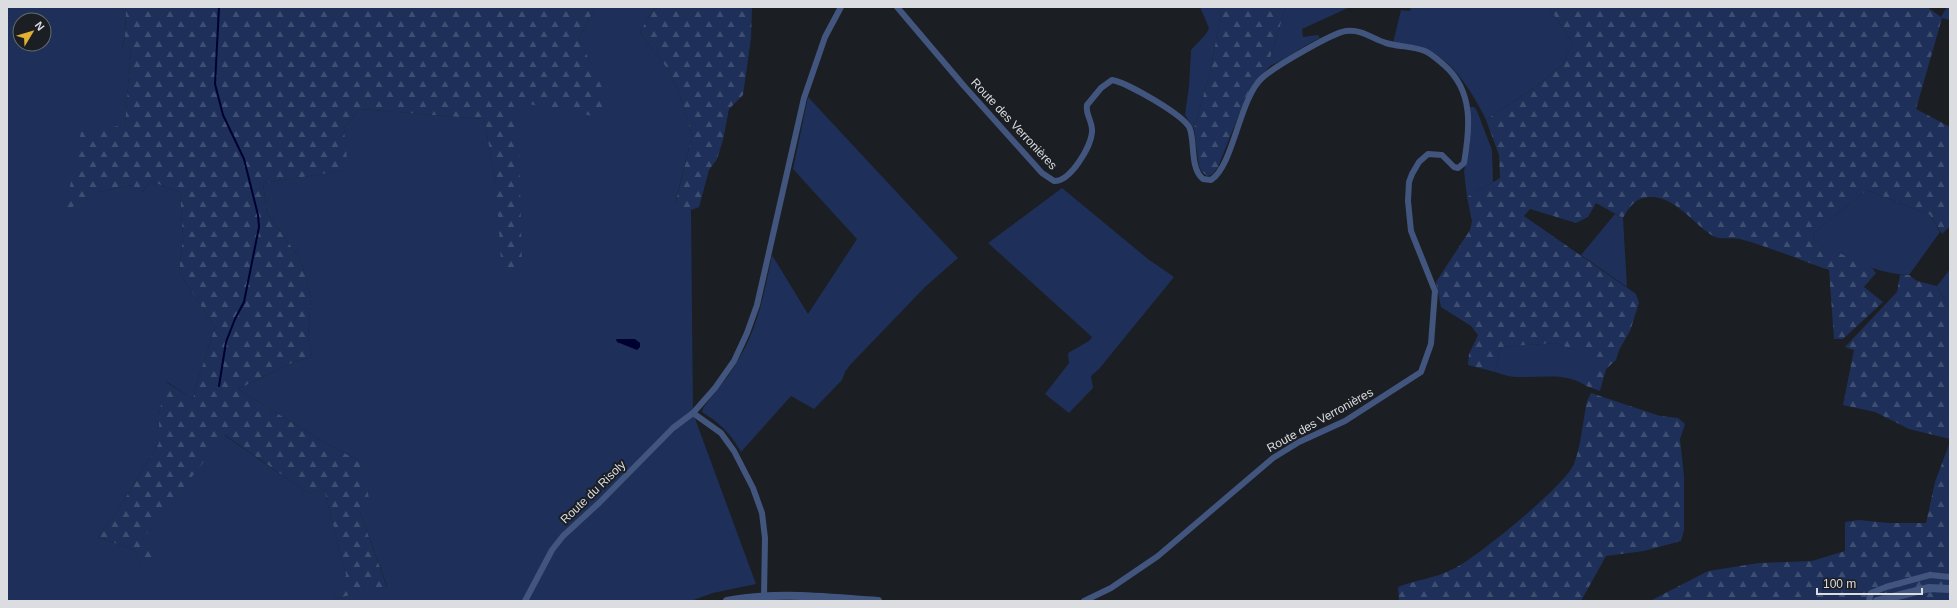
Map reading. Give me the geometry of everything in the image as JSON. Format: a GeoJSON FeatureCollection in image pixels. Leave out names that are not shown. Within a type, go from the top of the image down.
{"type":"FeatureCollection","features":[{"type":"Feature","properties":{"kind":"street"},"geometry":{"type":"LineString","coordinates":[[764,597],[765,538],[762,513],[753,488],[734,451],[721,433],[693,413],[730,367],[747,333],[766,271],[804,98],[825,37],[841,7]]}},
{"type":"Feature","properties":{"kind":"street","name":"Route des Verronières"},"geometry":{"type":"LineString","coordinates":[[897,7],[1033,163],[1050,180],[1054,181],[1063,179],[1088,148],[1092,127],[1086,112],[1086,105],[1101,88],[1112,80],[1150,98],[1183,119],[1190,129],[1198,173],[1203,179],[1211,180],[1221,168],[1240,120],[1258,83],[1272,71],[1331,36],[1345,31],[1364,32],[1386,43],[1425,51],[1450,70],[1457,78],[1466,96],[1469,131],[1464,163],[1458,168],[1454,167],[1442,155],[1428,154],[1419,162],[1409,182],[1408,201],[1411,231],[1435,291],[1431,344],[1421,372],[1345,421],[1299,442],[1273,458],[1158,556],[1111,588],[1084,601]]}},
{"type":"Feature","properties":{"kind":"street","name":"Route du Risoly"},"geometry":{"type":"LineString","coordinates":[[525,601],[552,550],[562,536],[600,502],[673,428],[693,413]]}},
{"type":"Feature","properties":{"kind":"street"},"geometry":{"type":"LineString","coordinates":[[1869,601],[1871,593],[1886,587],[1930,575],[1950,577]]}},
{"type":"Feature","properties":{"kind":"street"},"geometry":{"type":"LineString","coordinates":[[1877,601],[1929,588],[1950,590]]}},
{"type":"Feature","properties":{"kind":"street"},"geometry":{"type":"LineString","coordinates":[[727,601],[764,597],[878,601]]}},
{"type":"Feature","properties":{"kind":"green space"},"geometry":{"type":"Polygon","coordinates":[[[7,7],[126,7],[125,37],[122,48],[131,49],[125,125],[65,210],[99,192],[132,185],[142,193],[150,181],[180,192],[183,238],[179,272],[215,327],[193,399],[167,382],[159,414],[159,443],[120,507],[98,537],[134,550],[142,567],[141,541],[224,435],[308,493],[324,489],[346,575],[334,599],[387,586],[360,512],[361,462],[325,443],[238,389],[296,361],[312,357],[308,338],[311,298],[301,260],[267,213],[263,183],[347,170],[344,128],[359,109],[484,119],[496,184],[518,102],[610,107],[579,38],[595,8],[593,7],[660,7],[653,10],[640,32],[669,71],[681,97],[692,136],[675,204],[691,210],[693,413],[756,584],[713,593],[691,601],[7,601],[7,7]]]}},
{"type":"Feature","properties":{"kind":"green space"},"geometry":{"type":"Polygon","coordinates":[[[126,7],[595,8],[579,38],[611,107],[604,118],[518,102],[522,268],[510,272],[501,261],[496,184],[484,119],[359,109],[344,128],[348,170],[263,183],[267,213],[301,260],[311,298],[308,338],[312,357],[296,361],[238,389],[325,443],[361,462],[370,503],[360,512],[387,587],[333,599],[346,575],[324,489],[308,493],[225,435],[141,541],[155,555],[142,567],[134,550],[98,537],[120,507],[159,443],[159,414],[166,382],[193,399],[215,327],[179,272],[183,238],[180,192],[150,181],[141,194],[132,185],[99,192],[65,211],[81,132],[125,125],[131,49],[122,49],[125,37],[126,7]]]}},
{"type":"Feature","properties":{"kind":"green space"},"geometry":{"type":"Polygon","coordinates":[[[660,7],[752,7],[751,38],[743,95],[729,109],[723,140],[717,159],[709,170],[699,207],[691,210],[675,205],[692,136],[681,97],[669,71],[640,32],[653,10],[660,7]]]}},
{"type":"Feature","properties":{"kind":"green space"},"geometry":{"type":"Polygon","coordinates":[[[1200,7],[1222,7],[1211,68],[1194,129],[1185,115],[1189,86],[1191,50],[1206,34],[1209,28],[1200,7]]]}},
{"type":"Feature","properties":{"kind":"green space"},"geometry":{"type":"Polygon","coordinates":[[[1222,7],[1286,7],[1270,58],[1270,66],[1253,84],[1245,99],[1218,167],[1212,175],[1207,176],[1202,172],[1199,166],[1194,129],[1211,68],[1222,7]]]}},
{"type":"Feature","properties":{"kind":"green space"},"geometry":{"type":"Polygon","coordinates":[[[1286,7],[1350,7],[1302,29],[1303,37],[1318,35],[1320,38],[1270,66],[1270,58],[1286,7]]]}},
{"type":"Feature","properties":{"kind":"green space"},"geometry":{"type":"Polygon","coordinates":[[[1411,7],[1547,7],[1573,43],[1562,65],[1537,86],[1486,120],[1476,100],[1462,79],[1445,61],[1436,54],[1422,47],[1410,44],[1393,43],[1401,10],[1410,11],[1411,7]]]}},
{"type":"Feature","properties":{"kind":"green space"},"geometry":{"type":"Polygon","coordinates":[[[1547,7],[1927,7],[1941,17],[1947,7],[1950,7],[1950,20],[1942,18],[1916,109],[1950,127],[1950,226],[1942,234],[1930,215],[1867,190],[1813,233],[1814,240],[1872,268],[1876,273],[1864,287],[1883,302],[1843,339],[1834,339],[1829,270],[1751,242],[1737,238],[1719,238],[1713,236],[1675,205],[1659,198],[1645,197],[1637,201],[1630,207],[1623,218],[1596,203],[1588,217],[1576,223],[1530,209],[1524,216],[1636,294],[1639,303],[1630,331],[1619,350],[1616,360],[1606,369],[1600,391],[1586,386],[1596,357],[1554,343],[1501,347],[1495,372],[1468,365],[1469,354],[1478,335],[1471,326],[1441,307],[1436,282],[1470,230],[1472,221],[1467,197],[1500,178],[1499,155],[1486,120],[1537,86],[1562,65],[1573,43],[1547,7]]]}},
{"type":"Feature","properties":{"kind":"green space"},"geometry":{"type":"Polygon","coordinates":[[[808,97],[958,258],[925,287],[850,365],[842,380],[814,409],[791,396],[741,452],[724,429],[702,412],[703,408],[733,369],[747,343],[761,306],[772,255],[808,314],[857,239],[793,169],[808,97]]]}},
{"type":"Feature","properties":{"kind":"green space"},"geometry":{"type":"Polygon","coordinates":[[[1470,107],[1474,107],[1477,111],[1492,150],[1493,182],[1467,197],[1464,171],[1470,143],[1470,107]]]}},
{"type":"Feature","properties":{"kind":"green space"},"geometry":{"type":"Polygon","coordinates":[[[1062,188],[1148,259],[1174,277],[1099,369],[1091,376],[1093,388],[1069,413],[1045,394],[1069,363],[1068,353],[1089,341],[1092,337],[988,243],[1062,188]]]}},
{"type":"Feature","properties":{"kind":"green space"},"geometry":{"type":"Polygon","coordinates":[[[1867,190],[1930,215],[1940,232],[1909,275],[1885,272],[1860,264],[1814,240],[1813,233],[1867,190]]]}},
{"type":"Feature","properties":{"kind":"green space"},"geometry":{"type":"Polygon","coordinates":[[[1615,214],[1623,218],[1627,287],[1581,255],[1615,214]]]}},
{"type":"Feature","properties":{"kind":"green space"},"geometry":{"type":"Polygon","coordinates":[[[1950,269],[1950,310],[1937,286],[1950,269]]]}},
{"type":"Feature","properties":{"kind":"green space"},"geometry":{"type":"Polygon","coordinates":[[[1900,275],[1909,275],[1917,281],[1937,286],[1950,310],[1950,439],[1909,429],[1875,412],[1843,405],[1854,350],[1845,347],[1897,292],[1900,275]]]}},
{"type":"Feature","properties":{"kind":"green space"},"geometry":{"type":"Polygon","coordinates":[[[1554,343],[1597,357],[1586,386],[1562,377],[1516,377],[1495,372],[1501,347],[1554,343]]]}},
{"type":"Feature","properties":{"kind":"green space"},"geometry":{"type":"Polygon","coordinates":[[[1591,393],[1660,416],[1678,418],[1685,424],[1680,439],[1684,476],[1684,530],[1681,541],[1644,551],[1606,556],[1581,601],[1399,601],[1398,587],[1440,575],[1453,569],[1499,537],[1555,488],[1574,464],[1580,441],[1587,401],[1591,393]]]}},
{"type":"Feature","properties":{"kind":"green space"},"geometry":{"type":"Polygon","coordinates":[[[1950,442],[1950,601],[1650,601],[1708,571],[1759,563],[1812,561],[1845,551],[1845,522],[1859,520],[1889,523],[1926,523],[1935,482],[1950,442]]]}},
{"type":"Feature","properties":{"kind":"shaded area"},"geometry":{"type":"Polygon","coordinates":[[[616,339],[635,339],[640,343],[640,347],[637,350],[617,342],[616,339]]]}},
{"type":"Feature","properties":{"kind":"waterway"},"geometry":{"type":"LineString","coordinates":[[219,7],[215,84],[223,115],[244,159],[258,215],[259,227],[244,302],[235,319],[226,342],[219,386]]}}]}
